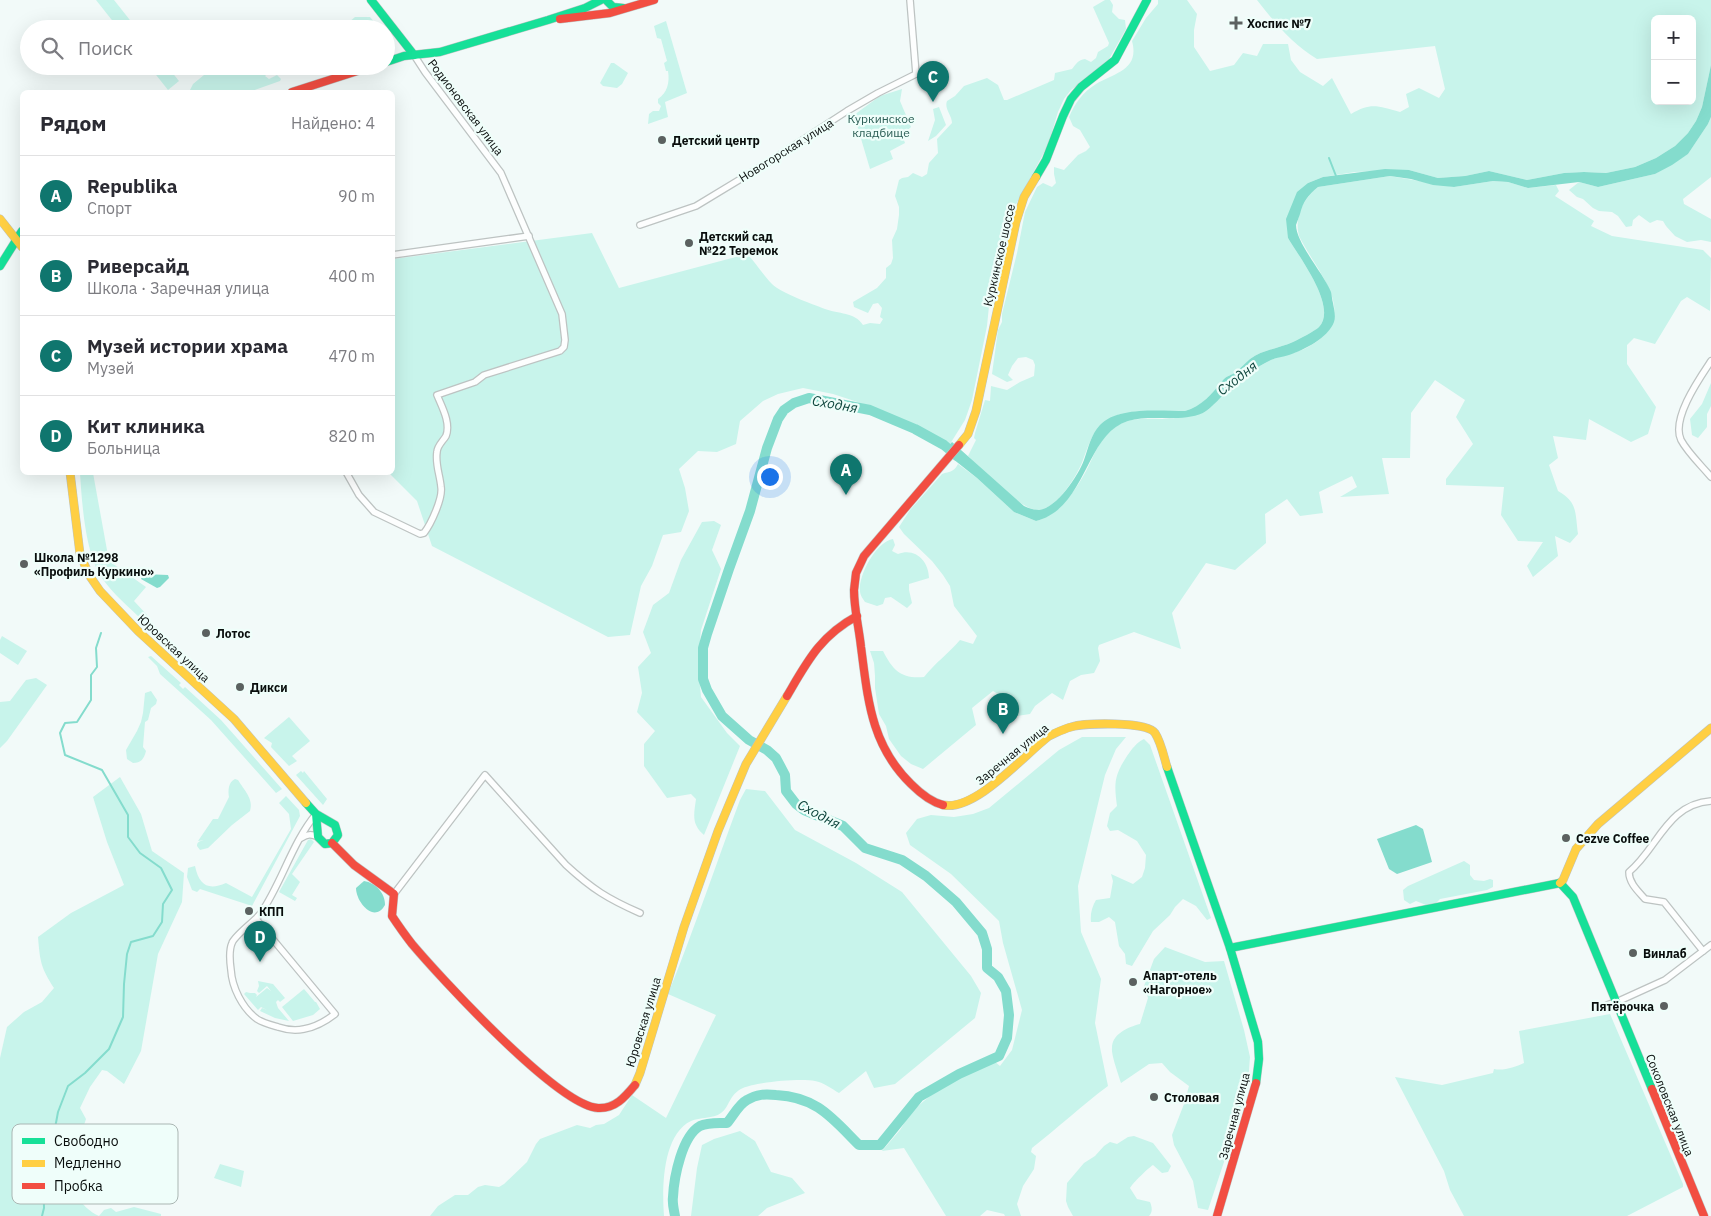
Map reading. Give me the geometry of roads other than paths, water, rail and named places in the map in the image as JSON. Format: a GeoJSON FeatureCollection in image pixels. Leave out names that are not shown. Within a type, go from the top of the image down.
{"type":"FeatureCollection","features":[{"type":"Feature","properties":{"kind":"street","name":"Родионовская улица"},"geometry":{"type":"LineString","coordinates":[[371,0],[387,20]]}},
{"type":"Feature","properties":{"kind":"street"},"geometry":{"type":"LineString","coordinates":[[395,59],[404,56],[440,52],[548,20],[585,8],[601,0]]}},
{"type":"Feature","properties":{"kind":"street"},"geometry":{"type":"LineString","coordinates":[[606,0],[613,7],[630,7]]}},
{"type":"Feature","properties":{"kind":"street"},"geometry":{"type":"LineString","coordinates":[[622,0],[630,7]]}},
{"type":"Feature","properties":{"kind":"street"},"geometry":{"type":"LineString","coordinates":[[548,20],[596,15],[654,0]]}},
{"type":"Feature","properties":{"kind":"street","name":"Новогорская улица"},"geometry":{"type":"LineString","coordinates":[[640,225],[696,206],[847,111],[878,93],[910,79],[916,74],[910,0]]}},
{"type":"Feature","properties":{"kind":"street","name":"Куркинское шоссе"},"geometry":{"type":"LineString","coordinates":[[951,455],[962,443],[972,424],[976,411],[1021,205],[1045,162],[1068,102],[1078,90],[1115,60],[1146,0]]}},
{"type":"Feature","properties":{"kind":"street","name":"Родионовская улица"},"geometry":{"type":"LineString","coordinates":[[348,475],[359,496],[374,512],[420,534],[424,533],[433,516],[441,493],[442,488],[436,463],[437,450],[448,429],[437,395],[475,382],[484,375],[549,356],[564,347],[565,340],[562,314],[502,173],[424,72],[414,55],[395,31]]}},
{"type":"Feature","properties":{"kind":"street"},"geometry":{"type":"LineString","coordinates":[[298,90],[345,75]]}},
{"type":"Feature","properties":{"kind":"street"},"geometry":{"type":"LineString","coordinates":[[0,219],[20,244]]}},
{"type":"Feature","properties":{"kind":"street"},"geometry":{"type":"LineString","coordinates":[[0,266],[20,235]]}},
{"type":"Feature","properties":{"kind":"street"},"geometry":{"type":"LineString","coordinates":[[395,255],[529,236]]}},
{"type":"Feature","properties":{"kind":"street"},"geometry":{"type":"LineString","coordinates":[[1711,361],[1689,398],[1679,425],[1681,440],[1711,477]]}},
{"type":"Feature","properties":{"kind":"street","name":"Заречная улица"},"geometry":{"type":"LineString","coordinates":[[951,455],[858,565],[854,586],[857,616],[870,703],[879,738],[893,762],[908,781],[926,798],[947,806],[956,806],[973,800],[1044,741],[1062,729],[1077,726],[1134,725],[1152,730],[1158,739],[1168,766],[1230,948],[1258,1042],[1259,1059],[1256,1086],[1250,1112],[1217,1216]]}},
{"type":"Feature","properties":{"kind":"street","name":"Юровская улица"},"geometry":{"type":"LineString","coordinates":[[70,475],[80,554],[89,575],[100,591],[138,631],[234,719],[316,814],[332,823]]}},
{"type":"Feature","properties":{"kind":"street","name":"Юровская улица"},"geometry":{"type":"LineString","coordinates":[[394,894],[392,916],[400,929],[477,1015],[559,1089],[597,1108],[612,1106],[623,1099],[635,1085],[640,1073],[677,950],[711,850],[738,782],[751,755],[814,651],[830,634],[857,616]]}},
{"type":"Feature","properties":{"kind":"street"},"geometry":{"type":"LineString","coordinates":[[1230,948],[1534,887],[1560,884],[1576,849],[1585,838],[1605,818],[1711,728]]}},
{"type":"Feature","properties":{"kind":"street"},"geometry":{"type":"LineString","coordinates":[[332,843],[354,867],[394,894],[485,775],[576,875],[606,897],[640,912]]}},
{"type":"Feature","properties":{"kind":"street"},"geometry":{"type":"LineString","coordinates":[[1703,951],[1664,902],[1645,899],[1632,884],[1629,872],[1643,858],[1674,818],[1685,808],[1699,802],[1711,801]]}},
{"type":"Feature","properties":{"kind":"street"},"geometry":{"type":"LineString","coordinates":[[300,839],[306,835],[317,834],[325,823],[332,823],[337,828],[338,838],[332,843],[326,844],[317,834],[316,814]]}},
{"type":"Feature","properties":{"kind":"street"},"geometry":{"type":"LineString","coordinates":[[256,919],[335,1014],[312,1027],[296,1030],[264,1023],[251,1013],[238,996],[233,985],[230,963],[232,943],[256,919],[308,824],[316,814]]}},
{"type":"Feature","properties":{"kind":"street","name":"Соколовская улица"},"geometry":{"type":"LineString","coordinates":[[1560,884],[1573,898],[1704,1216]]}},
{"type":"Feature","properties":{"kind":"street"},"geometry":{"type":"LineString","coordinates":[[1606,1005],[1664,980],[1711,945]]}},
{"type":"Feature","properties":{"kind":"water"},"geometry":{"type":"Polygon","coordinates":[[[1711,65],[1711,117],[1708,124],[1688,154],[1655,174],[1598,187],[1579,182],[1528,188],[1508,182],[1493,181],[1454,187],[1433,185],[1390,176],[1318,187],[1304,202],[1296,225],[1300,241],[1331,292],[1335,317],[1327,333],[1308,347],[1271,360],[1244,375],[1203,413],[1175,418],[1137,419],[1114,428],[1093,455],[1066,502],[1053,514],[1036,521],[1014,512],[977,478],[948,455],[945,450],[952,442],[1024,506],[1037,510],[1046,508],[1060,498],[1072,482],[1081,467],[1094,433],[1108,419],[1128,412],[1152,410],[1185,411],[1191,409],[1206,399],[1224,379],[1236,372],[1255,356],[1293,342],[1319,327],[1324,318],[1324,307],[1315,282],[1288,238],[1286,219],[1297,192],[1308,183],[1323,177],[1385,169],[1409,170],[1438,178],[1465,176],[1489,171],[1527,180],[1564,173],[1606,173],[1635,167],[1656,158],[1675,146],[1688,133],[1702,107],[1711,65]]]}},
{"type":"Feature","properties":{"kind":"water"},"geometry":{"type":"Polygon","coordinates":[[[143,574],[168,575],[169,578],[157,588],[141,579],[143,574]]]}},
{"type":"Feature","properties":{"kind":"water"},"geometry":{"type":"Polygon","coordinates":[[[1416,825],[1423,829],[1432,862],[1397,874],[1389,869],[1377,839],[1416,825]]]}},
{"type":"Feature","properties":{"kind":"water"},"geometry":{"type":"Polygon","coordinates":[[[364,881],[376,886],[382,893],[385,905],[381,910],[371,912],[362,905],[356,888],[364,881]]]}},
{"type":"Feature","properties":{"kind":"waterway"},"geometry":{"type":"LineString","coordinates":[[1329,158],[1336,176]]}},
{"type":"Feature","properties":{"kind":"waterway","name":"Сходня"},"geometry":{"type":"LineString","coordinates":[[675,1216],[673,1202],[675,1179],[680,1158],[688,1138],[700,1126],[713,1123],[727,1123],[741,1104],[751,1098],[768,1095],[802,1100],[832,1118],[859,1145],[880,1145],[919,1097],[959,1074],[999,1056],[1007,1038],[1009,1015],[1006,991],[998,977],[987,968],[987,949],[982,933],[956,902],[926,876],[902,860],[865,848],[843,826],[804,810],[796,804],[786,791],[785,775],[776,758],[767,750],[749,740],[722,716],[703,679],[703,648],[707,634],[750,511],[767,448],[778,419],[784,410],[794,403],[809,398],[870,410],[915,429],[944,445],[957,456]]}},
{"type":"Feature","properties":{"kind":"waterway"},"geometry":{"type":"LineString","coordinates":[[56,1124],[58,1112],[68,1086],[85,1073],[109,1049],[123,1017],[127,954],[131,942],[153,936],[162,922],[163,904],[172,890],[161,868],[140,853],[128,837],[128,815],[102,770],[65,755],[60,733],[65,723],[77,722],[91,700],[91,675],[97,667],[96,648],[101,633]]}},
{"type":"Feature","properties":{"kind":"waterway"},"geometry":{"type":"LineString","coordinates":[[42,1216],[44,1204]]}},
{"type":"Feature","properties":{"kind":"place","name":"Хоспис №7"},"geometry":{"type":"Point","coordinates":[1236,23]}},
{"type":"Feature","properties":{"kind":"place","name":"Музей истории храма"},"geometry":{"type":"Point","coordinates":[933,102]}},
{"type":"Feature","properties":{"kind":"place","name":"Детский центр"},"geometry":{"type":"Point","coordinates":[662,140]}},
{"type":"Feature","properties":{"kind":"place","name":"Детский сад №22 Теремок"},"geometry":{"type":"Point","coordinates":[689,243]}},
{"type":"Feature","properties":{"kind":"place","name":"Republika"},"geometry":{"type":"Point","coordinates":[846,495]}},
{"type":"Feature","properties":{"kind":"place","name":"Школа №1298 «Профиль Куркино»"},"geometry":{"type":"Point","coordinates":[24,564]}},
{"type":"Feature","properties":{"kind":"place","name":"Лотос"},"geometry":{"type":"Point","coordinates":[206,633]}},
{"type":"Feature","properties":{"kind":"place","name":"Дикси"},"geometry":{"type":"Point","coordinates":[240,687]}},
{"type":"Feature","properties":{"kind":"place","name":"Риверсайд"},"geometry":{"type":"Point","coordinates":[1003,734]}},
{"type":"Feature","properties":{"kind":"place","name":"Cezve Coffee"},"geometry":{"type":"Point","coordinates":[1566,838]}},
{"type":"Feature","properties":{"kind":"place","name":"КПП"},"geometry":{"type":"Point","coordinates":[249,911]}},
{"type":"Feature","properties":{"kind":"place","name":"Винлаб"},"geometry":{"type":"Point","coordinates":[1633,953]}},
{"type":"Feature","properties":{"kind":"place","name":"Кит клиника"},"geometry":{"type":"Point","coordinates":[260,962]}},
{"type":"Feature","properties":{"kind":"place","name":"Апарт-отель «Нагорное»"},"geometry":{"type":"Point","coordinates":[1133,982]}},
{"type":"Feature","properties":{"kind":"place","name":"Пятёрочка"},"geometry":{"type":"Point","coordinates":[1664,1006]}},
{"type":"Feature","properties":{"kind":"place","name":"Столовая"},"geometry":{"type":"Point","coordinates":[1154,1097]}},
{"type":"Feature","properties":{"kind":"park label","name":"Куркинское кладбище"},"geometry":{"type":"Point","coordinates":[881,125]}}]}
